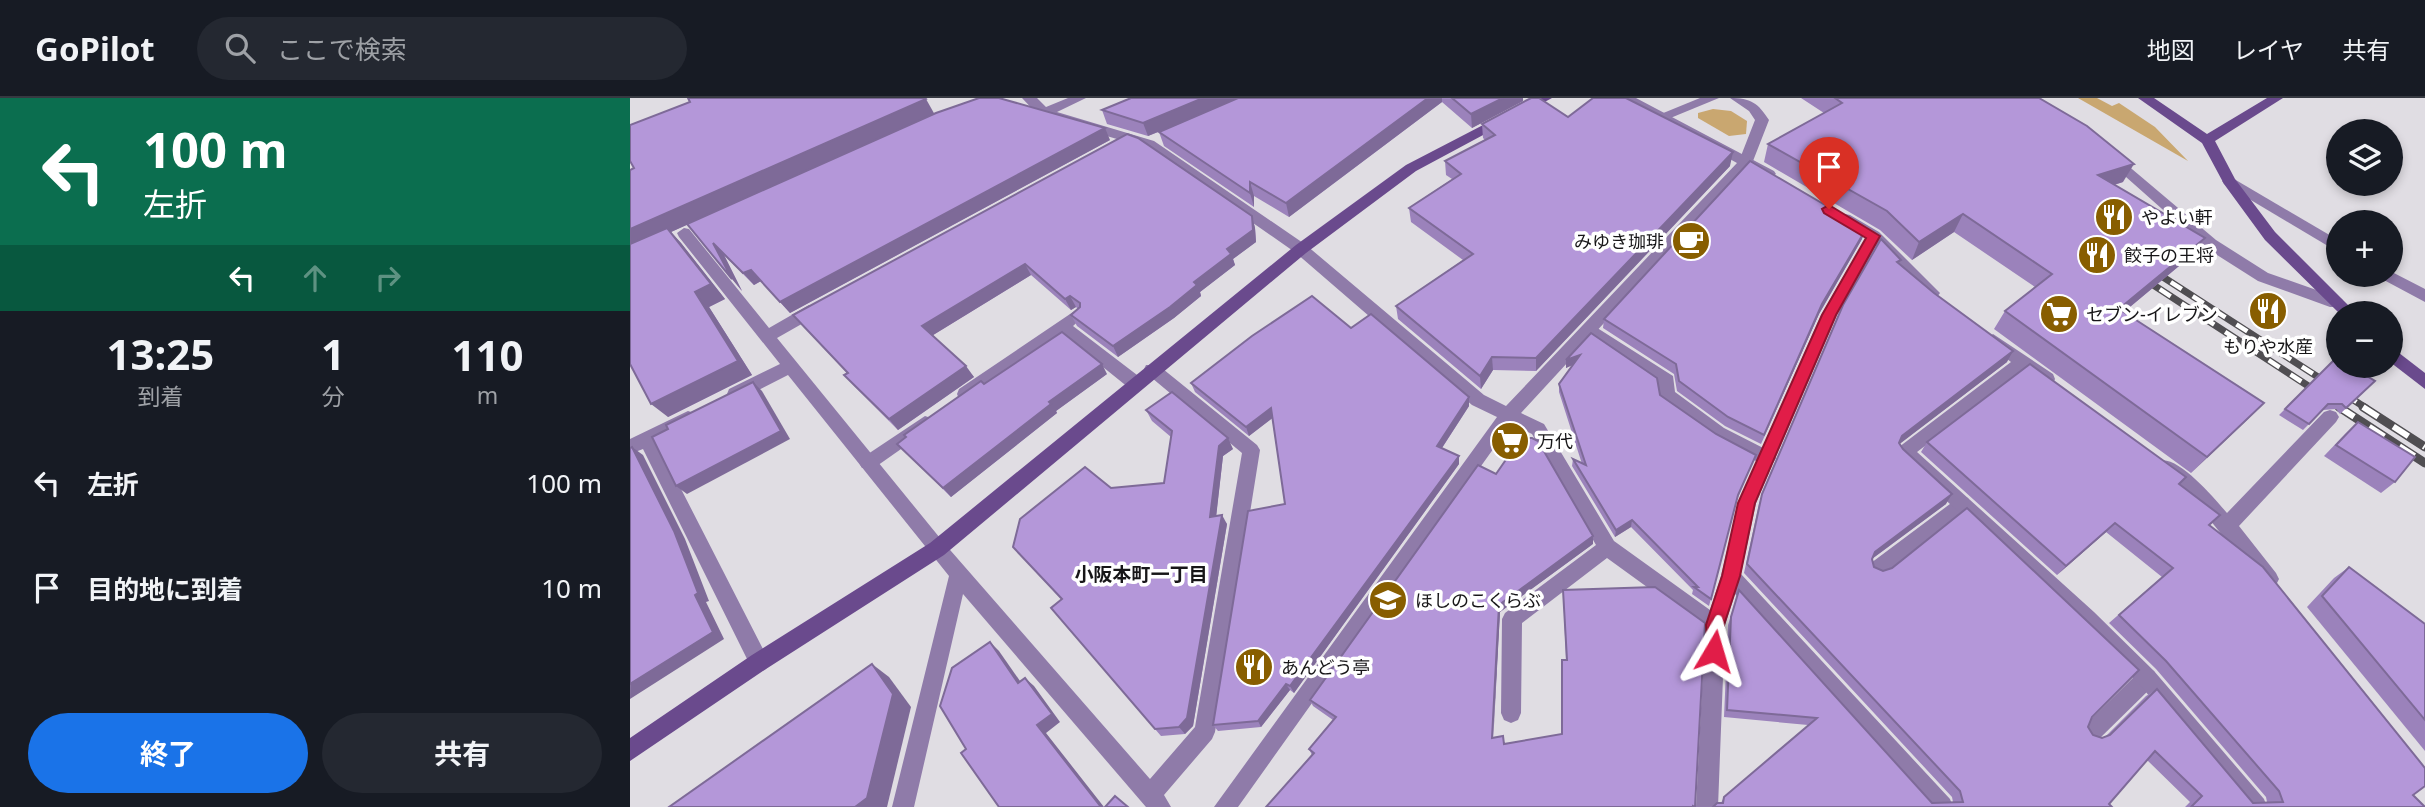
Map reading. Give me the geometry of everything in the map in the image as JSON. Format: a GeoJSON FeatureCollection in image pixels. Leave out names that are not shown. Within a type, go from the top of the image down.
{"type":"FeatureCollection","features":[{"type":"Feature","properties":{"kind":"street"},"geometry":{"type":"LineString","coordinates":[[1029,98],[1044,113],[1155,141],[1301,249],[1478,400],[1538,429],[1607,547],[1715,625]]}},
{"type":"Feature","properties":{"kind":"street"},"geometry":{"type":"LineString","coordinates":[[1044,113],[1079,98]]}},
{"type":"Feature","properties":{"kind":"street"},"geometry":{"type":"LineString","coordinates":[[630,751],[759,662],[937,549],[1135,383],[1301,249],[1427,158],[1545,98]]}},
{"type":"Feature","properties":{"kind":"street"},"geometry":{"type":"LineString","coordinates":[[1626,98],[1784,183]]}},
{"type":"Feature","properties":{"kind":"street"},"geometry":{"type":"LineString","coordinates":[[1663,116],[1712,98]]}},
{"type":"Feature","properties":{"kind":"street"},"geometry":{"type":"LineString","coordinates":[[1225,807],[1509,414],[1591,330],[1746,161],[1762,120],[1754,108],[1737,98]]}},
{"type":"Feature","properties":{"kind":"street"},"geometry":{"type":"LineString","coordinates":[[2145,98],[2207,140],[2229,181],[2270,236],[2334,301]]}},
{"type":"Feature","properties":{"kind":"street"},"geometry":{"type":"LineString","coordinates":[[2207,140],[2276,98]]}},
{"type":"Feature","properties":{"kind":"street"},"geometry":{"type":"LineString","coordinates":[[1107,150],[1132,137]]}},
{"type":"Feature","properties":{"kind":"street"},"geometry":{"type":"LineString","coordinates":[[2103,150],[2211,244],[2263,277],[2330,301]]}},
{"type":"Feature","properties":{"kind":"street"},"geometry":{"type":"LineString","coordinates":[[2229,181],[2326,240]]}},
{"type":"Feature","properties":{"kind":"street"},"geometry":{"type":"LineString","coordinates":[[1829,209],[1874,236],[1947,306]]}},
{"type":"Feature","properties":{"kind":"street"},"geometry":{"type":"LineString","coordinates":[[685,233],[937,549],[1155,801],[1205,732],[1251,450],[1152,369]]}},
{"type":"Feature","properties":{"kind":"street"},"geometry":{"type":"LineString","coordinates":[[1707,807],[1715,625],[1731,576],[1746,503],[1829,315],[1874,236]]}},
{"type":"Feature","properties":{"kind":"street"},"geometry":{"type":"LineString","coordinates":[[2403,284],[2424,295]]}},
{"type":"Feature","properties":{"kind":"street"},"geometry":{"type":"LineString","coordinates":[[767,336],[828,303]]}},
{"type":"Feature","properties":{"kind":"street"},"geometry":{"type":"LineString","coordinates":[[868,463],[1069,321],[1135,383]]}},
{"type":"Feature","properties":{"kind":"street"},"geometry":{"type":"LineString","coordinates":[[1591,330],[1667,381],[1666,395],[1718,433],[1767,458]]}},
{"type":"Feature","properties":{"kind":"street"},"geometry":{"type":"LineString","coordinates":[[1980,330],[2056,386]]}},
{"type":"Feature","properties":{"kind":"street"},"geometry":{"type":"LineString","coordinates":[[2023,362],[1905,452],[2147,678],[2256,807]]}},
{"type":"Feature","properties":{"kind":"street"},"geometry":{"type":"LineString","coordinates":[[2403,364],[2425,383]]}},
{"type":"Feature","properties":{"kind":"street"},"geometry":{"type":"LineString","coordinates":[[759,662],[639,443],[791,366]]}},
{"type":"Feature","properties":{"kind":"street"},"geometry":{"type":"LineString","coordinates":[[2227,526],[2330,416]]}},
{"type":"Feature","properties":{"kind":"street"},"geometry":{"type":"LineString","coordinates":[[2152,456],[2185,480],[2279,590]]}},
{"type":"Feature","properties":{"kind":"street"},"geometry":{"type":"LineString","coordinates":[[1878,569],[1962,503]]}},
{"type":"Feature","properties":{"kind":"street"},"geometry":{"type":"LineString","coordinates":[[1511,713],[1512,619],[1607,547]]}},
{"type":"Feature","properties":{"kind":"street"},"geometry":{"type":"LineString","coordinates":[[903,807],[959,572]]}},
{"type":"Feature","properties":{"kind":"street"},"geometry":{"type":"LineString","coordinates":[[1731,576],[1942,807]]}},
{"type":"Feature","properties":{"kind":"street"},"geometry":{"type":"LineString","coordinates":[[2091,733],[2147,678]]}},
{"type":"Feature","properties":{"kind":"shaded area"},"geometry":{"type":"Polygon","coordinates":[[[2078,98],[2097,98],[2112,106],[2119,103],[2155,127],[2188,161],[2078,98]]]}},
{"type":"Feature","properties":{"kind":"shaded area"},"geometry":{"type":"Polygon","coordinates":[[[1713,109],[1731,111],[1747,121],[1746,134],[1729,136],[1698,118],[1698,113],[1713,109]]]}},
{"type":"Feature","properties":{"kind":"building"},"geometry":{"type":"Polygon","coordinates":[[[688,98],[926,99],[630,229],[630,170],[634,168],[630,161],[630,125],[690,102],[688,98]]]}},
{"type":"Feature","properties":{"kind":"building"},"geometry":{"type":"Polygon","coordinates":[[[979,98],[999,98],[1105,128],[780,302],[751,270],[743,273],[713,243],[732,279],[687,224],[936,113],[979,98]]]}},
{"type":"Feature","properties":{"kind":"building"},"geometry":{"type":"Polygon","coordinates":[[[1131,98],[1203,98],[1143,123],[1102,110],[1131,98]]]}},
{"type":"Feature","properties":{"kind":"building"},"geometry":{"type":"Polygon","coordinates":[[[1238,98],[1428,98],[1286,203],[1250,182],[1250,193],[1159,132],[1238,98]]]}},
{"type":"Feature","properties":{"kind":"building"},"geometry":{"type":"Polygon","coordinates":[[[1452,98],[1503,98],[1471,114],[1452,98]]]}},
{"type":"Feature","properties":{"kind":"building"},"geometry":{"type":"Polygon","coordinates":[[[1531,98],[1539,98],[1568,117],[1593,98],[1626,98],[1733,152],[1536,358],[1492,357],[1480,376],[1396,306],[1473,254],[1409,208],[1461,174],[1445,161],[1495,135],[1482,124],[1531,98]]]}},
{"type":"Feature","properties":{"kind":"building"},"geometry":{"type":"Polygon","coordinates":[[[1835,98],[2039,98],[2087,126],[2134,164],[2098,175],[2205,238],[2119,309],[2264,403],[2207,457],[2005,311],[2052,274],[1963,214],[1919,242],[1887,211],[1768,144],[1842,103],[1835,98]]]}},
{"type":"Feature","properties":{"kind":"building"},"geometry":{"type":"Polygon","coordinates":[[[1127,134],[1138,138],[1252,216],[1253,230],[1227,249],[1231,254],[1194,282],[1197,285],[1113,346],[1071,315],[1080,307],[1080,303],[1070,296],[1065,299],[1025,264],[922,326],[966,366],[889,419],[844,375],[848,373],[793,315],[1127,134]]]}},
{"type":"Feature","properties":{"kind":"building"},"geometry":{"type":"Polygon","coordinates":[[[1750,161],[1866,229],[1822,304],[1764,435],[1728,417],[1679,381],[1676,364],[1604,319],[1750,161]]]}},
{"type":"Feature","properties":{"kind":"building"},"geometry":{"type":"Polygon","coordinates":[[[667,228],[711,284],[695,292],[738,361],[651,404],[630,364],[630,244],[667,228]]]}},
{"type":"Feature","properties":{"kind":"building"},"geometry":{"type":"Polygon","coordinates":[[[1881,239],[1901,260],[1897,262],[2013,351],[1902,436],[1899,443],[1903,449],[1952,494],[1875,552],[1872,559],[1874,567],[1883,571],[1892,568],[1967,508],[2139,670],[2092,717],[2088,727],[2093,735],[2102,738],[2110,735],[2157,689],[2253,803],[2283,802],[2279,791],[2166,661],[2119,615],[2173,568],[2115,523],[2066,566],[1927,442],[2030,364],[2186,477],[2179,484],[2220,515],[2209,525],[2263,567],[2425,768],[2425,786],[2413,795],[2425,807],[2191,807],[2202,796],[2155,751],[2109,804],[2112,807],[1713,807],[1717,803],[1723,803],[1724,797],[1817,718],[1727,710],[1731,617],[1739,590],[1932,803],[1963,802],[1960,791],[1747,564],[1762,494],[1843,305],[1881,239]]]}},
{"type":"Feature","properties":{"kind":"building"},"geometry":{"type":"Polygon","coordinates":[[[1312,296],[1351,328],[1371,314],[1469,397],[1437,446],[1459,456],[1290,686],[1286,684],[1258,721],[1213,725],[1248,511],[1285,504],[1271,408],[1246,427],[1191,383],[1252,336],[1312,296]]]}},
{"type":"Feature","properties":{"kind":"building"},"geometry":{"type":"Polygon","coordinates":[[[1062,332],[1102,364],[1049,402],[1051,404],[943,488],[897,444],[906,437],[904,435],[981,381],[984,384],[1062,332]]]}},
{"type":"Feature","properties":{"kind":"building"},"geometry":{"type":"Polygon","coordinates":[[[1591,333],[1657,378],[1660,395],[1716,434],[1756,455],[1738,495],[1711,599],[1694,587],[1698,587],[1632,520],[1616,530],[1573,459],[1586,465],[1559,384],[1580,355],[1566,360],[1591,333]]]}},
{"type":"Feature","properties":{"kind":"building"},"geometry":{"type":"Polygon","coordinates":[[[2326,368],[2326,378],[2370,378],[2375,381],[2346,408],[2342,404],[2328,404],[2309,424],[2285,409],[2326,368]]]}},
{"type":"Feature","properties":{"kind":"building"},"geometry":{"type":"Polygon","coordinates":[[[753,382],[781,431],[676,486],[652,437],[668,429],[666,425],[753,382]]]}},
{"type":"Feature","properties":{"kind":"building"},"geometry":{"type":"Polygon","coordinates":[[[1172,392],[1228,438],[1219,446],[1210,517],[1222,515],[1187,718],[1179,727],[1155,729],[1051,608],[1062,599],[1013,547],[1020,519],[1085,467],[1111,488],[1164,483],[1172,431],[1146,410],[1172,392]]]}},
{"type":"Feature","properties":{"kind":"building"},"geometry":{"type":"Polygon","coordinates":[[[2358,422],[2415,457],[2395,482],[2336,445],[2358,422]]]}},
{"type":"Feature","properties":{"kind":"building"},"geometry":{"type":"Polygon","coordinates":[[[1521,438],[1538,441],[1593,536],[1499,605],[1492,738],[1503,736],[1504,744],[1562,734],[1562,660],[1567,660],[1563,590],[1655,587],[1705,623],[1695,807],[1266,807],[1314,753],[1309,749],[1336,717],[1310,700],[1478,465],[1496,474],[1521,438]]]}},
{"type":"Feature","properties":{"kind":"building"},"geometry":{"type":"Polygon","coordinates":[[[632,447],[674,531],[698,593],[695,595],[713,632],[630,684],[630,448],[632,447]]]}},
{"type":"Feature","properties":{"kind":"building"},"geometry":{"type":"Polygon","coordinates":[[[2349,567],[2425,624],[2425,720],[2322,596],[2349,567]]]}},
{"type":"Feature","properties":{"kind":"building"},"geometry":{"type":"Polygon","coordinates":[[[990,642],[1018,683],[1025,678],[1052,714],[1037,725],[1101,807],[999,807],[961,753],[966,749],[940,706],[952,668],[990,642]]]}},
{"type":"Feature","properties":{"kind":"building"},"geometry":{"type":"Polygon","coordinates":[[[872,664],[893,694],[867,798],[855,807],[669,807],[872,664]]]}},
{"type":"Feature","properties":{"kind":"building"},"geometry":{"type":"Polygon","coordinates":[[[1115,796],[1128,807],[1105,807],[1115,796]]]}},
{"type":"Feature","properties":{"kind":"railway"},"geometry":{"type":"LineString","coordinates":[[2149,268],[2366,408]]}},
{"type":"Feature","properties":{"kind":"railway"},"geometry":{"type":"LineString","coordinates":[[2138,275],[2342,408]]}},
{"type":"Feature","properties":{"kind":"railway"},"geometry":{"type":"LineString","coordinates":[[2339,407],[2425,463]]}},
{"type":"Feature","properties":{"kind":"railway"},"geometry":{"type":"LineString","coordinates":[[2363,407],[2425,447]]}},
{"type":"Feature","properties":{"kind":"place","name":"やよい軒"},"geometry":{"type":"Point","coordinates":[2114,217]}},
{"type":"Feature","properties":{"kind":"place","name":"みゆき珈琲"},"geometry":{"type":"Point","coordinates":[1691,241]}},
{"type":"Feature","properties":{"kind":"place","name":"餃子の王将"},"geometry":{"type":"Point","coordinates":[2097,255]}},
{"type":"Feature","properties":{"kind":"place","name":"もりや水産"},"geometry":{"type":"Point","coordinates":[2268,311]}},
{"type":"Feature","properties":{"kind":"place","name":"セブン-イレブン"},"geometry":{"type":"Point","coordinates":[2059,314]}},
{"type":"Feature","properties":{"kind":"place","name":"万代"},"geometry":{"type":"Point","coordinates":[1510,441]}},
{"type":"Feature","properties":{"kind":"place","name":"ほしのこくらぶ"},"geometry":{"type":"Point","coordinates":[1388,600]}},
{"type":"Feature","properties":{"kind":"place","name":"あんどう亭"},"geometry":{"type":"Point","coordinates":[1254,667]}},
{"type":"Feature","properties":{"kind":"district","name":"小阪本町一丁目"},"geometry":{"type":"Point","coordinates":[1141,574]}},
{"type":"Feature","properties":{"kind":"route"},"geometry":{"type":"LineString","coordinates":[[1714,651],[1715,625],[1731,576],[1746,503],[1829,315],[1874,236],[1829,209]]}}]}
